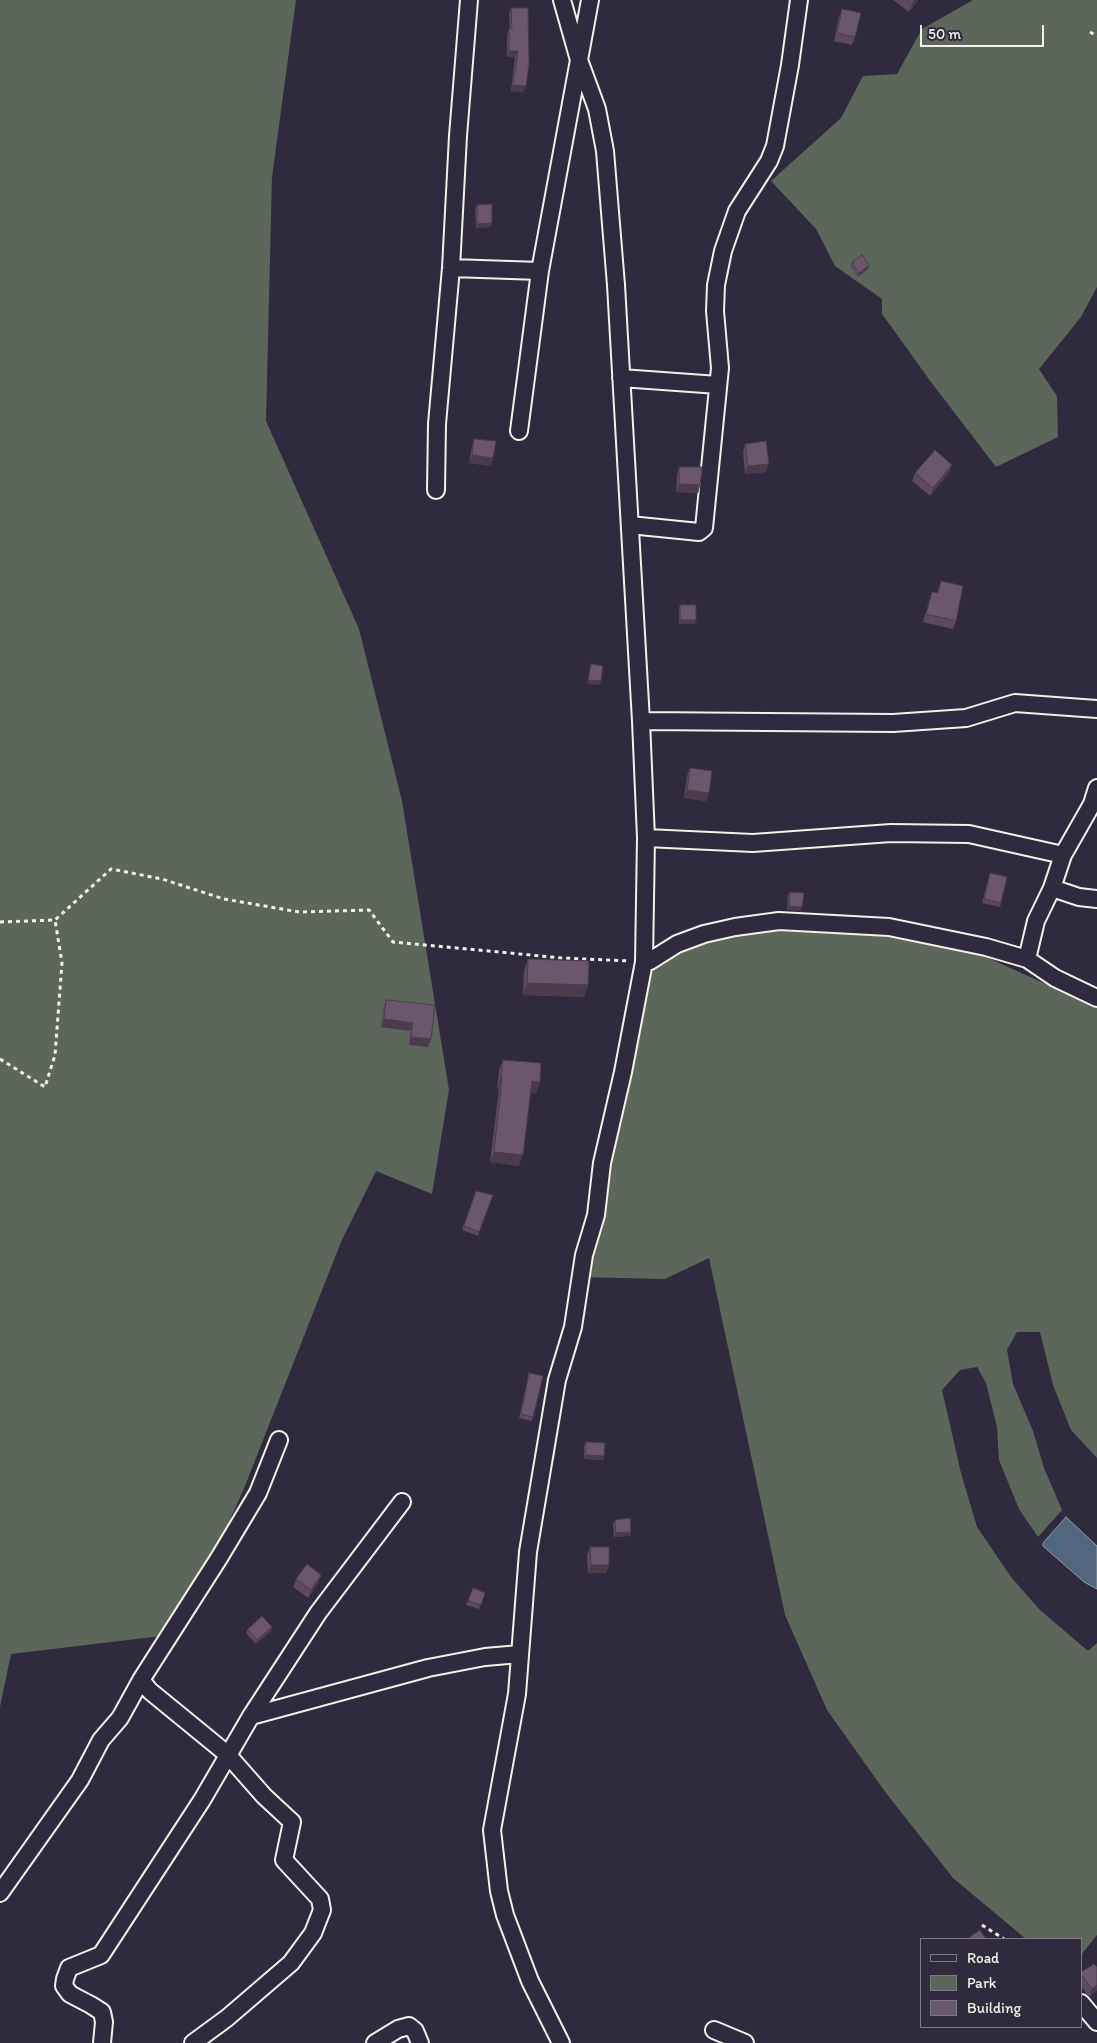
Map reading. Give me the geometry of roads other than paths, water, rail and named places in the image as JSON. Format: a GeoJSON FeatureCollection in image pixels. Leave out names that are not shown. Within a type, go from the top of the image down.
{"type":"FeatureCollection","features":[{"type":"Feature","properties":{"kind":"street"},"geometry":{"type":"LineString","coordinates":[[436,490],[437,424],[451,268],[458,136],[469,0]]}},
{"type":"Feature","properties":{"kind":"street"},"geometry":{"type":"LineString","coordinates":[[561,2043],[530,1981],[505,1915],[499,1891],[492,1830],[517,1694],[528,1552],[557,1380],[573,1326],[584,1255],[596,1215],[602,1163],[624,1072],[644,962],[646,838],[616,285],[605,151],[597,109],[579,60],[562,0]]}},
{"type":"Feature","properties":{"kind":"street"},"geometry":{"type":"LineString","coordinates":[[518,431],[540,271],[590,0]]}},
{"type":"Feature","properties":{"kind":"street"},"geometry":{"type":"LineString","coordinates":[[630,525],[699,532],[704,528],[720,368],[715,311],[716,284],[723,251],[737,211],[769,161],[775,146],[790,65],[799,0]]}},
{"type":"Feature","properties":{"kind":"street"},"geometry":{"type":"LineString","coordinates":[[451,268],[540,271]]}},
{"type":"Feature","properties":{"kind":"street"},"geometry":{"type":"LineString","coordinates":[[621,378],[718,385]]}},
{"type":"Feature","properties":{"kind":"street"},"geometry":{"type":"LineString","coordinates":[[641,720],[894,723],[966,718],[1016,703],[1097,709]]}},
{"type":"Feature","properties":{"kind":"street"},"geometry":{"type":"LineString","coordinates":[[1027,959],[1036,921],[1052,888],[1063,855],[1092,804],[1097,788]]}},
{"type":"Feature","properties":{"kind":"street"},"geometry":{"type":"LineString","coordinates":[[646,838],[753,843],[891,833],[969,834],[1063,855]]}},
{"type":"Feature","properties":{"kind":"street"},"geometry":{"type":"LineString","coordinates":[[1052,888],[1079,897],[1097,899]]}},
{"type":"Feature","properties":{"kind":"street"},"geometry":{"type":"LineString","coordinates":[[644,962],[650,961],[677,944],[704,934],[735,927],[779,921],[889,927],[986,947],[1027,959],[1055,978],[1097,998]]}},
{"type":"Feature","properties":{"kind":"street"},"geometry":{"type":"LineString","coordinates":[[0,1893],[80,1780],[101,1740],[120,1718],[141,1680],[190,1605],[258,1492],[278,1440]]}},
{"type":"Feature","properties":{"kind":"street"},"geometry":{"type":"LineString","coordinates":[[102,2043],[104,2022],[102,2012],[70,1994],[64,1986],[64,1979],[69,1968],[100,1954],[202,1800],[227,1754],[318,1613],[402,1502]]}},
{"type":"Feature","properties":{"kind":"street"},"geometry":{"type":"LineString","coordinates":[[251,1716],[428,1668],[485,1657],[520,1654]]}},
{"type":"Feature","properties":{"kind":"street"},"geometry":{"type":"LineString","coordinates":[[141,1680],[150,1690],[227,1754],[264,1796],[292,1822],[284,1860],[320,1899],[322,1910],[312,1933],[291,1963],[227,2018],[193,2043]]}},
{"type":"Feature","properties":{"kind":"street"},"geometry":{"type":"LineString","coordinates":[[1082,2004],[1097,2022]]}},
{"type":"Feature","properties":{"kind":"street"},"geometry":{"type":"LineString","coordinates":[[375,2043],[398,2029],[409,2026],[415,2031],[420,2043]]}},
{"type":"Feature","properties":{"kind":"street"},"geometry":{"type":"LineString","coordinates":[[714,2030],[746,2043]]}},
{"type":"Feature","properties":{"kind":"water"},"geometry":{"type":"Polygon","coordinates":[[[1066,1517],[1097,1546],[1097,1589],[1084,1582],[1043,1546],[1043,1543],[1066,1517]]]}}]}
